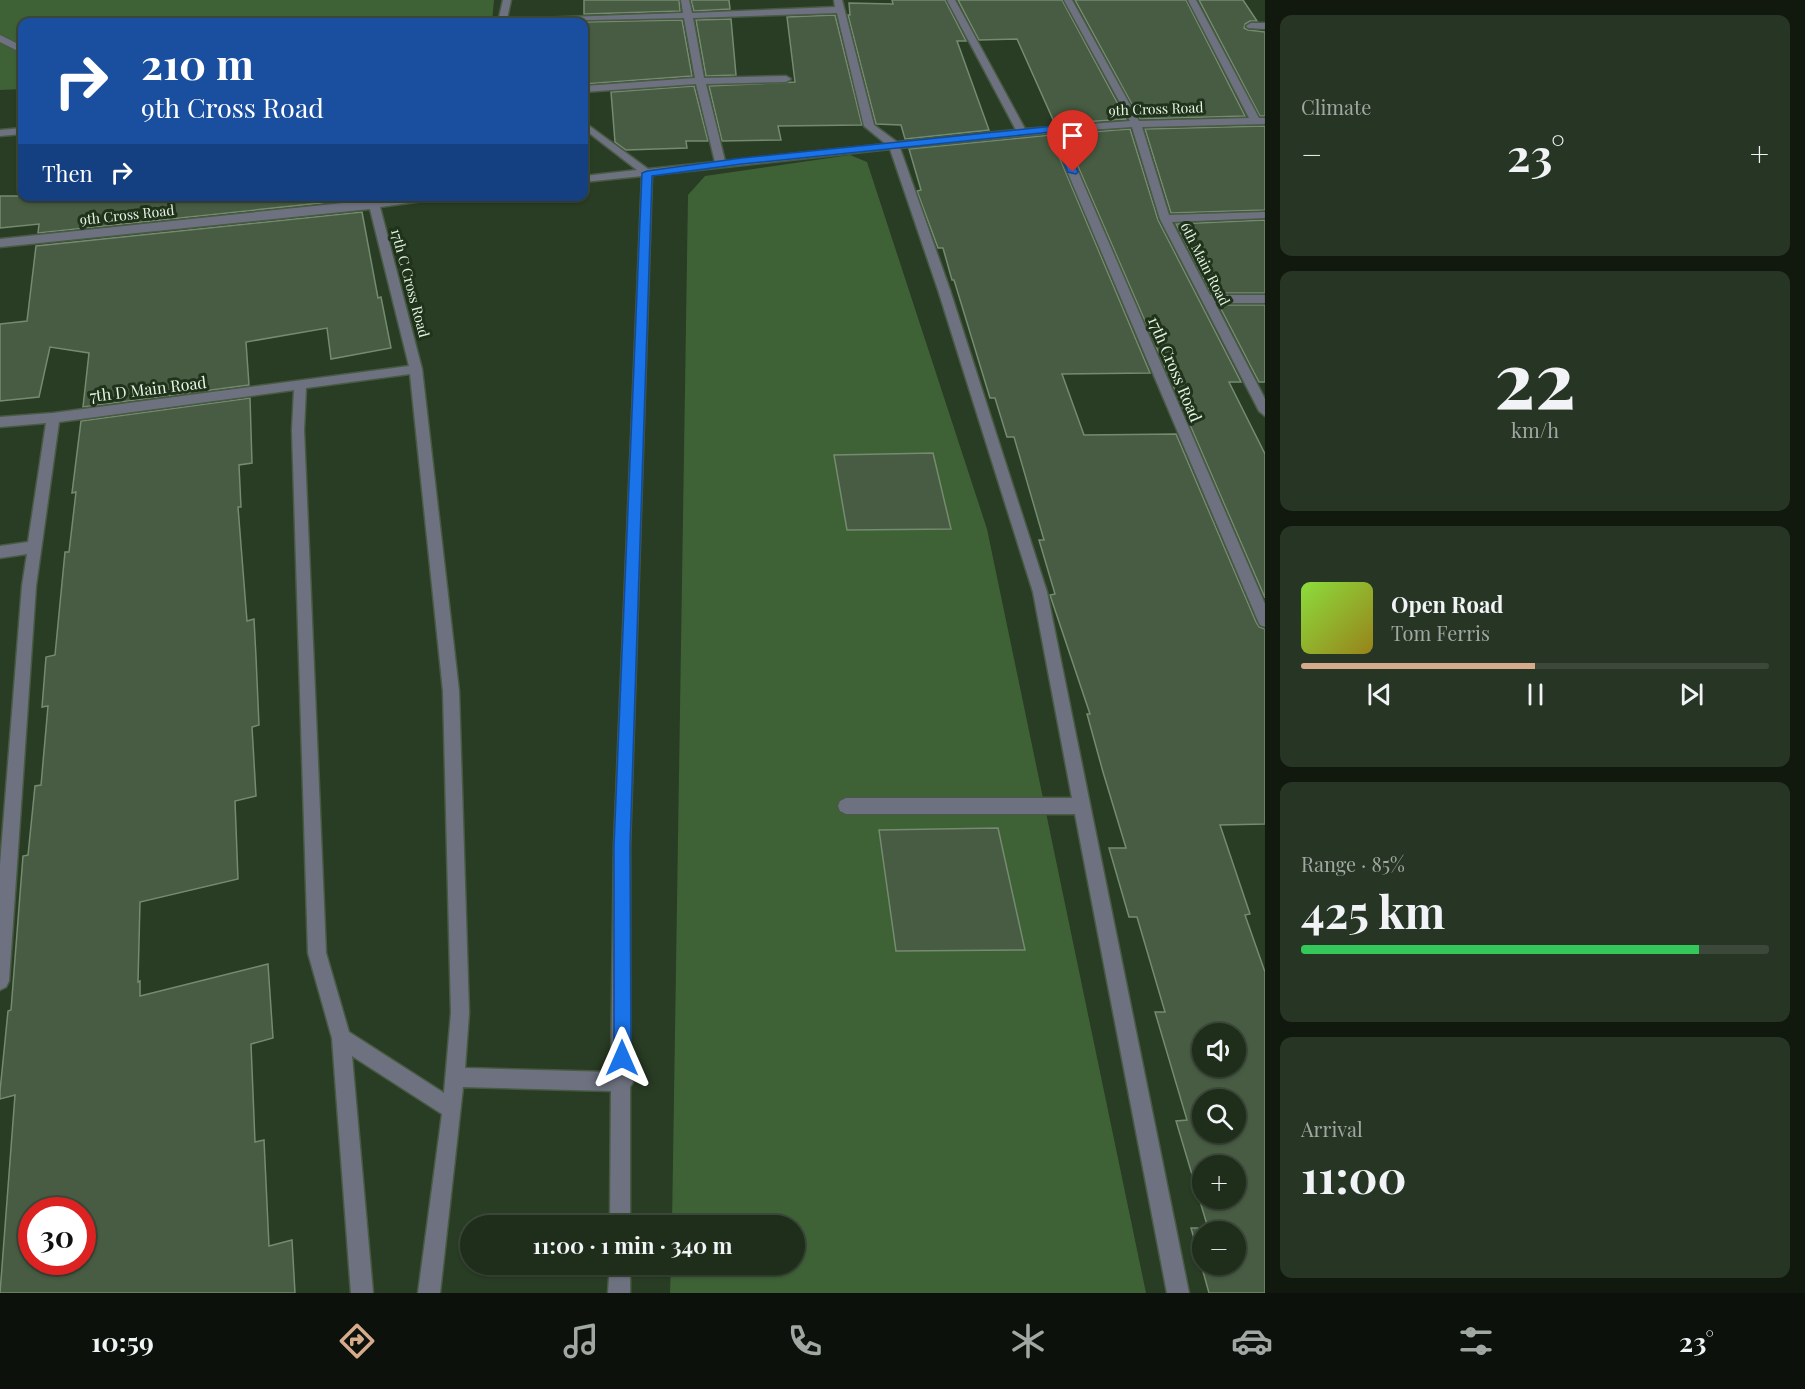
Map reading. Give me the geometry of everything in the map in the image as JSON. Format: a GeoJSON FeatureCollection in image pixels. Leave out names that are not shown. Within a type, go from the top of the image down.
{"type":"FeatureCollection","features":[{"type":"Feature","properties":{"kind":"street"},"geometry":{"type":"LineString","coordinates":[[503,18],[507,0]]}},
{"type":"Feature","properties":{"kind":"street"},"geometry":{"type":"LineString","coordinates":[[685,0],[700,81],[720,163]]}},
{"type":"Feature","properties":{"kind":"street"},"geometry":{"type":"LineString","coordinates":[[951,0],[1022,132]]}},
{"type":"Feature","properties":{"kind":"street","name":"6th Main Road"},"geometry":{"type":"LineString","coordinates":[[1068,0],[1136,124],[1165,219],[1206,299],[1259,390],[1265,411]]}},
{"type":"Feature","properties":{"kind":"street"},"geometry":{"type":"LineString","coordinates":[[1192,0],[1260,120]]}},
{"type":"Feature","properties":{"kind":"street"},"geometry":{"type":"LineString","coordinates":[[588,20],[689,17],[840,5],[869,126],[894,145],[944,290],[1040,592],[1178,1293]]}},
{"type":"Feature","properties":{"kind":"street"},"geometry":{"type":"LineString","coordinates":[[1251,26],[1265,26]]}},
{"type":"Feature","properties":{"kind":"street"},"geometry":{"type":"LineString","coordinates":[[0,38],[18,48]]}},
{"type":"Feature","properties":{"kind":"street"},"geometry":{"type":"LineString","coordinates":[[588,89],[700,81],[786,79]]}},
{"type":"Feature","properties":{"kind":"street","name":"9th Cross Road"},"geometry":{"type":"LineString","coordinates":[[588,179],[1054,129],[1260,120]]}},
{"type":"Feature","properties":{"kind":"street"},"geometry":{"type":"LineString","coordinates":[[588,128],[647,173],[622,846],[623,1082],[620,1215]]}},
{"type":"Feature","properties":{"kind":"street","name":"17th Cross Road"},"geometry":{"type":"LineString","coordinates":[[1054,129],[1265,621]]}},
{"type":"Feature","properties":{"kind":"street"},"geometry":{"type":"LineString","coordinates":[[0,133],[18,131]]}},
{"type":"Feature","properties":{"kind":"street","name":"9th Cross Road"},"geometry":{"type":"LineString","coordinates":[[0,243],[374,206],[398,201]]}},
{"type":"Feature","properties":{"kind":"street","name":"17th C Cross Road"},"geometry":{"type":"LineString","coordinates":[[374,206],[416,369],[451,691],[460,1013],[452,1109],[429,1293]]}},
{"type":"Feature","properties":{"kind":"street"},"geometry":{"type":"LineString","coordinates":[[1165,219],[1265,215]]}},
{"type":"Feature","properties":{"kind":"street"},"geometry":{"type":"LineString","coordinates":[[1206,299],[1265,299]]}},
{"type":"Feature","properties":{"kind":"street","name":"7th D Main Road"},"geometry":{"type":"LineString","coordinates":[[0,422],[53,418],[416,369]]}},
{"type":"Feature","properties":{"kind":"street"},"geometry":{"type":"LineString","coordinates":[[300,386],[298,430],[317,953],[341,1038],[362,1293]]}},
{"type":"Feature","properties":{"kind":"street"},"geometry":{"type":"LineString","coordinates":[[0,981],[29,586],[53,418]]}},
{"type":"Feature","properties":{"kind":"street"},"geometry":{"type":"LineString","coordinates":[[0,552],[35,547]]}},
{"type":"Feature","properties":{"kind":"street"},"geometry":{"type":"LineString","coordinates":[[846,806],[1082,806]]}},
{"type":"Feature","properties":{"kind":"street"},"geometry":{"type":"LineString","coordinates":[[341,1038],[452,1109]]}},
{"type":"Feature","properties":{"kind":"street"},"geometry":{"type":"LineString","coordinates":[[454,1077],[623,1082]]}},
{"type":"Feature","properties":{"kind":"street"},"geometry":{"type":"LineString","coordinates":[[619,1293],[620,1275]]}},
{"type":"Feature","properties":{"kind":"green space"},"geometry":{"type":"Polygon","coordinates":[[[0,0],[494,0],[492,18],[18,18],[18,89],[0,90],[0,0]]]}},
{"type":"Feature","properties":{"kind":"green space"},"geometry":{"type":"Polygon","coordinates":[[[850,155],[867,162],[987,529],[1146,1293],[670,1293],[671,1275],[805,1275],[805,1215],[672,1215],[688,195],[705,176],[850,155]]]}},
{"type":"Feature","properties":{"kind":"building"},"geometry":{"type":"Polygon","coordinates":[[[584,0],[679,0],[680,11],[584,14],[584,0]]]}},
{"type":"Feature","properties":{"kind":"building"},"geometry":{"type":"Polygon","coordinates":[[[691,0],[729,0],[730,9],[694,11],[691,0]]]}},
{"type":"Feature","properties":{"kind":"building"},"geometry":{"type":"Polygon","coordinates":[[[892,0],[945,0],[966,41],[957,41],[989,130],[905,139],[901,125],[876,124],[848,15],[850,15],[849,3],[893,4],[892,0]]]}},
{"type":"Feature","properties":{"kind":"building"},"geometry":{"type":"Polygon","coordinates":[[[958,0],[1062,0],[1126,119],[1055,124],[1017,39],[979,40],[958,0]]]}},
{"type":"Feature","properties":{"kind":"building"},"geometry":{"type":"Polygon","coordinates":[[[1075,0],[1186,0],[1245,116],[1140,119],[1075,0]]]}},
{"type":"Feature","properties":{"kind":"building"},"geometry":{"type":"Polygon","coordinates":[[[1199,0],[1243,0],[1257,21],[1250,21],[1245,24],[1244,28],[1265,32],[1265,116],[1260,116],[1199,0]]]}},
{"type":"Feature","properties":{"kind":"building"},"geometry":{"type":"Polygon","coordinates":[[[835,15],[862,125],[778,126],[781,140],[722,141],[709,86],[795,82],[787,17],[835,15]]]}},
{"type":"Feature","properties":{"kind":"building"},"geometry":{"type":"Polygon","coordinates":[[[731,19],[736,75],[706,76],[696,20],[731,19]]]}},
{"type":"Feature","properties":{"kind":"building"},"geometry":{"type":"Polygon","coordinates":[[[682,20],[692,76],[588,84],[588,22],[682,20]]]}},
{"type":"Feature","properties":{"kind":"building"},"geometry":{"type":"Polygon","coordinates":[[[694,86],[708,141],[686,141],[687,148],[626,150],[615,142],[611,92],[694,86]]]}},
{"type":"Feature","properties":{"kind":"building"},"geometry":{"type":"Polygon","coordinates":[[[1265,126],[1265,210],[1171,213],[1145,129],[1265,126]]]}},
{"type":"Feature","properties":{"kind":"building"},"geometry":{"type":"Polygon","coordinates":[[[1130,129],[1158,220],[1241,382],[1229,382],[1265,454],[1265,598],[1064,134],[1130,129]]]}},
{"type":"Feature","properties":{"kind":"building"},"geometry":{"type":"Polygon","coordinates":[[[1050,135],[1150,373],[1062,374],[1084,435],[1176,434],[1256,622],[1259,627],[1265,629],[1265,824],[1220,825],[1250,914],[1245,915],[1265,972],[1265,1293],[1209,1293],[1204,1275],[1246,1275],[1246,1221],[1206,1221],[1202,1209],[1246,1209],[1246,1155],[1192,1155],[1192,1174],[1176,1121],[1187,1120],[1155,1012],[1165,1012],[1137,917],[1129,917],[1109,848],[1126,848],[1087,714],[1090,714],[1050,595],[1055,594],[1039,540],[1044,540],[1014,437],[1007,437],[995,398],[990,398],[943,248],[938,248],[917,191],[921,190],[909,149],[1050,135]]]}},
{"type":"Feature","properties":{"kind":"building"},"geometry":{"type":"Polygon","coordinates":[[[0,196],[18,196],[18,201],[340,201],[38,233],[39,224],[0,228],[0,196]]]}},
{"type":"Feature","properties":{"kind":"building"},"geometry":{"type":"Polygon","coordinates":[[[362,212],[378,298],[381,297],[391,348],[331,359],[327,328],[246,342],[249,385],[83,407],[89,353],[50,347],[39,397],[0,401],[0,324],[27,321],[36,246],[362,212]]]}},
{"type":"Feature","properties":{"kind":"building"},"geometry":{"type":"Polygon","coordinates":[[[1265,220],[1265,293],[1211,293],[1176,224],[1265,220]]]}},
{"type":"Feature","properties":{"kind":"building"},"geometry":{"type":"Polygon","coordinates":[[[1219,305],[1265,305],[1265,382],[1259,382],[1219,305]]]}},
{"type":"Feature","properties":{"kind":"building"},"geometry":{"type":"Polygon","coordinates":[[[250,398],[252,463],[239,465],[241,507],[238,507],[247,621],[254,619],[259,725],[252,727],[256,796],[235,801],[238,879],[140,902],[138,982],[140,981],[140,996],[268,964],[273,1038],[251,1044],[255,1142],[264,1140],[269,1246],[292,1240],[295,1293],[0,1293],[15,1095],[0,1099],[0,1091],[8,1011],[11,1010],[23,856],[28,855],[35,786],[41,785],[48,706],[42,707],[46,657],[55,655],[65,552],[69,552],[76,492],[72,493],[81,421],[250,398]]]}},
{"type":"Feature","properties":{"kind":"building"},"geometry":{"type":"Polygon","coordinates":[[[933,453],[951,529],[847,530],[834,455],[933,453]]]}},
{"type":"Feature","properties":{"kind":"building"},"geometry":{"type":"Polygon","coordinates":[[[998,828],[1025,950],[896,951],[879,830],[998,828]]]}},
{"type":"Feature","properties":{"kind":"route"},"geometry":{"type":"LineString","coordinates":[[622,1058],[622,846],[647,173],[720,163],[1054,129],[1073,172]]}}]}
